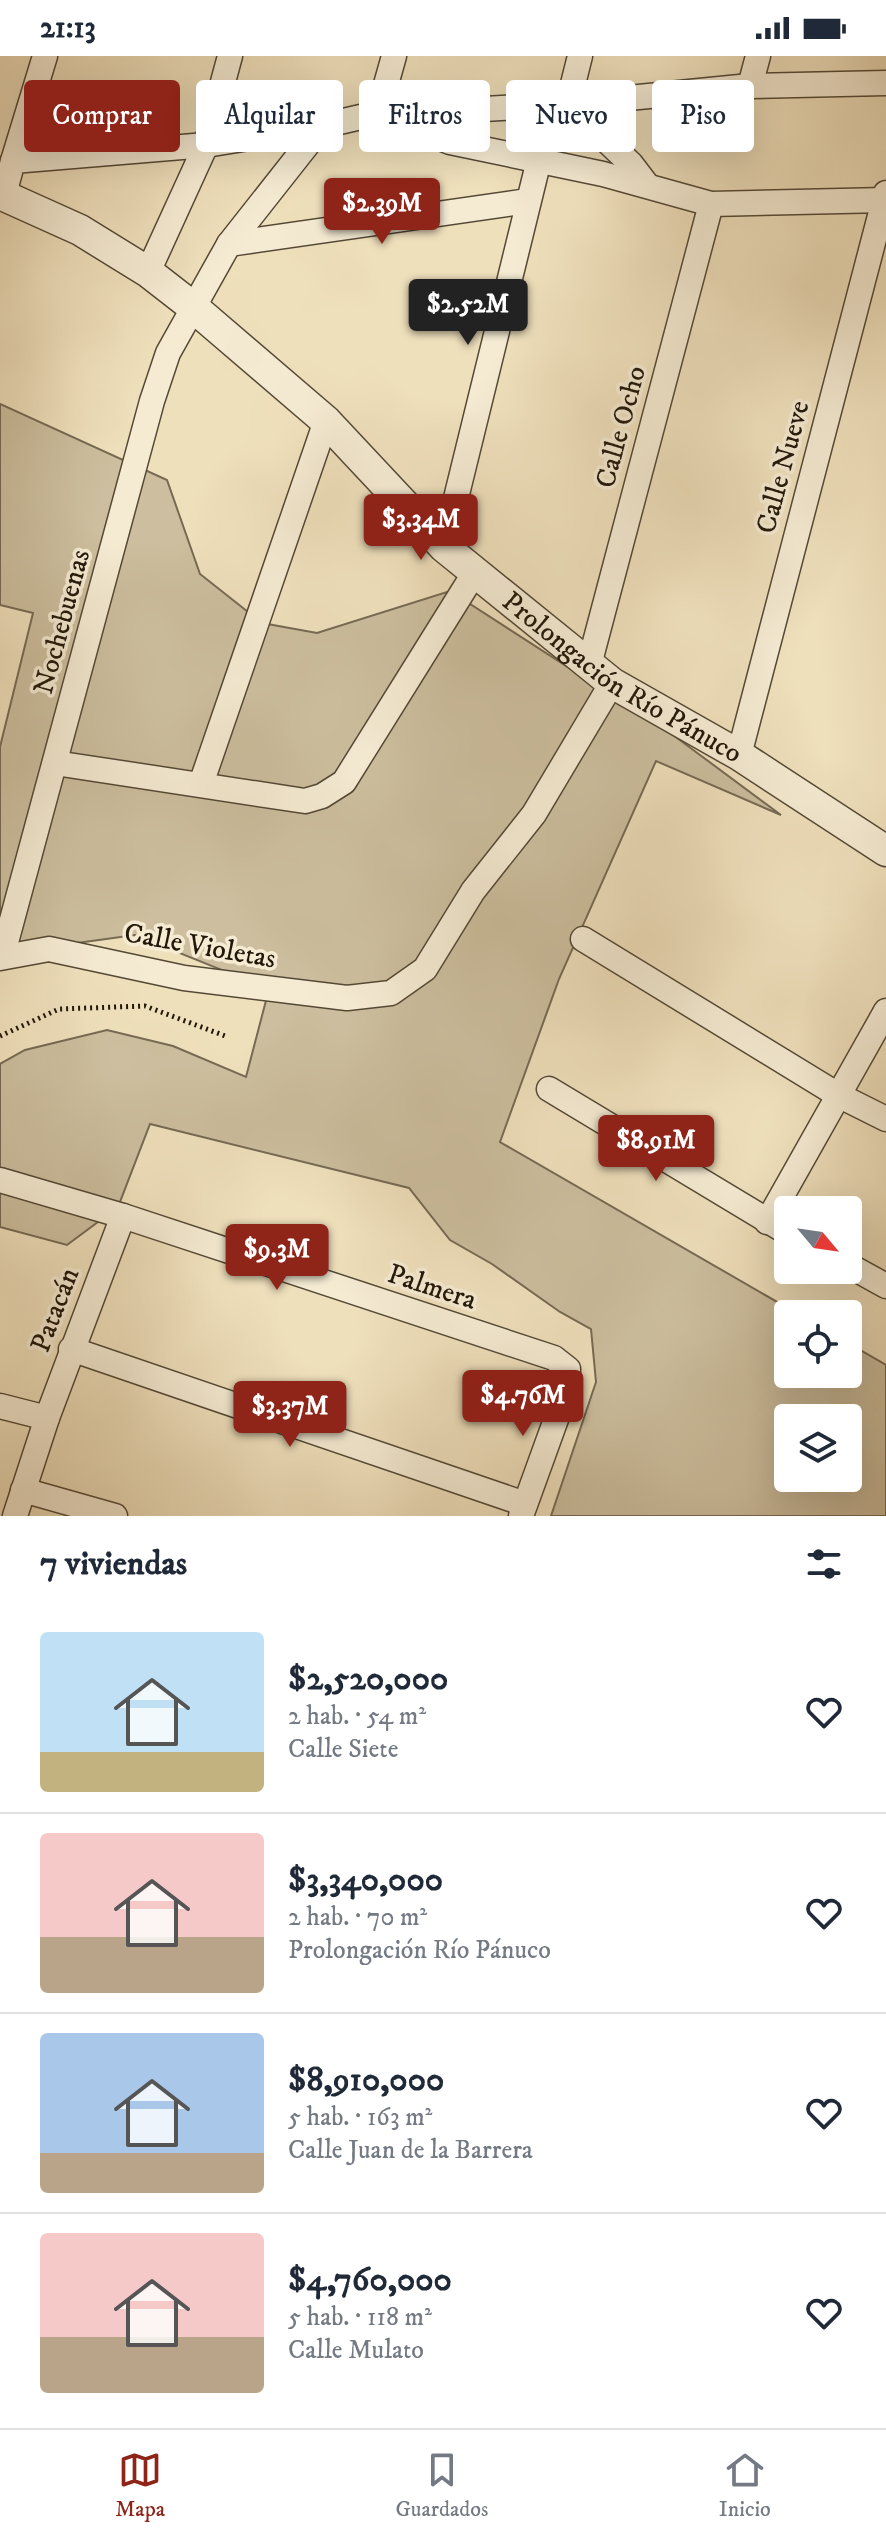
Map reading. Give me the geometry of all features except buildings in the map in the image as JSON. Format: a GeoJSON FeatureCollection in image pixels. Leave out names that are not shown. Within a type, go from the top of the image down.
{"type":"FeatureCollection","features":[{"type":"Feature","properties":{"kind":"street"},"geometry":{"type":"LineString","coordinates":[[2,194],[45,56]]}},
{"type":"Feature","properties":{"kind":"street"},"geometry":{"type":"LineString","coordinates":[[224,80],[230,56]]}},
{"type":"Feature","properties":{"kind":"street"},"geometry":{"type":"LineString","coordinates":[[387,80],[394,56]]}},
{"type":"Feature","properties":{"kind":"street"},"geometry":{"type":"LineString","coordinates":[[574,80],[580,56]]}},
{"type":"Feature","properties":{"kind":"street"},"geometry":{"type":"LineString","coordinates":[[752,80],[758,56]]}},
{"type":"Feature","properties":{"kind":"street"},"geometry":{"type":"LineString","coordinates":[[754,86],[886,83]]}},
{"type":"Feature","properties":{"kind":"street"},"geometry":{"type":"LineString","coordinates":[[13,161],[196,146]]}},
{"type":"Feature","properties":{"kind":"street"},"geometry":{"type":"LineString","coordinates":[[490,150],[647,185],[711,204],[885,199]]}},
{"type":"Feature","properties":{"kind":"street"},"geometry":{"type":"LineString","coordinates":[[148,272],[203,152]]}},
{"type":"Feature","properties":{"kind":"street","name":"Nochebuenas"},"geometry":{"type":"LineString","coordinates":[[1,957],[152,401],[168,353],[229,244],[302,152]]}},
{"type":"Feature","properties":{"kind":"street"},"geometry":{"type":"LineString","coordinates":[[618,152],[647,185]]}},
{"type":"Feature","properties":{"kind":"street"},"geometry":{"type":"LineString","coordinates":[[444,547],[539,160]]}},
{"type":"Feature","properties":{"kind":"street","name":"Prolongación Río Pánuco"},"geometry":{"type":"LineString","coordinates":[[2,194],[80,230],[148,272],[193,307],[326,421],[444,547],[601,674],[739,755],[886,851]]}},
{"type":"Feature","properties":{"kind":"street","name":"Calle Nueve"},"geometry":{"type":"LineString","coordinates":[[739,755],[885,199]]}},
{"type":"Feature","properties":{"kind":"street"},"geometry":{"type":"LineString","coordinates":[[229,244],[528,201]]}},
{"type":"Feature","properties":{"kind":"street","name":"Calle Ocho"},"geometry":{"type":"LineString","coordinates":[[391,993],[425,969],[473,891],[534,814],[601,674],[711,204]]}},
{"type":"Feature","properties":{"kind":"street"},"geometry":{"type":"LineString","coordinates":[[201,784],[326,421]]}},
{"type":"Feature","properties":{"kind":"street"},"geometry":{"type":"LineString","coordinates":[[55,763],[305,801],[322,796],[344,782],[475,572]]}},
{"type":"Feature","properties":{"kind":"street"},"geometry":{"type":"LineString","coordinates":[[583,939],[838,1095],[886,1119]]}},
{"type":"Feature","properties":{"kind":"street","name":"Calle Violetas"},"geometry":{"type":"LineString","coordinates":[[1,957],[49,949],[199,980],[347,998],[391,993]]}},
{"type":"Feature","properties":{"kind":"street"},"geometry":{"type":"LineString","coordinates":[[792,1196],[838,1095],[886,1011]]}},
{"type":"Feature","properties":{"kind":"street"},"geometry":{"type":"LineString","coordinates":[[549,1089],[774,1226]]}},
{"type":"Feature","properties":{"kind":"street","name":"Palmera"},"geometry":{"type":"LineString","coordinates":[[0,1180],[123,1216],[554,1358],[568,1369],[567,1389],[523,1510]]}},
{"type":"Feature","properties":{"kind":"street","name":"Patacán"},"geometry":{"type":"LineString","coordinates":[[15,1516],[71,1349],[123,1216]]}},
{"type":"Feature","properties":{"kind":"street"},"geometry":{"type":"LineString","coordinates":[[862,1273],[886,1286]]}},
{"type":"Feature","properties":{"kind":"street"},"geometry":{"type":"LineString","coordinates":[[71,1349],[523,1510]]}},
{"type":"Feature","properties":{"kind":"street"},"geometry":{"type":"LineString","coordinates":[[0,1406],[47,1418]]}},
{"type":"Feature","properties":{"kind":"street"},"geometry":{"type":"LineString","coordinates":[[23,1490],[115,1516]]}},
{"type":"Feature","properties":{"kind":"path"},"geometry":{"type":"LineString","coordinates":[[0,1036],[59,1009],[145,1006],[228,1037]]}},
{"type":"Feature","properties":{"kind":"shaded area"},"geometry":{"type":"Polygon","coordinates":[[[0,404],[167,480],[200,574],[262,623],[317,633],[450,591],[673,735],[781,815],[656,761],[559,979],[500,1142],[774,1300],[774,1388],[862,1388],[862,1351],[886,1365],[886,1516],[551,1516],[596,1382],[591,1329],[450,1240],[409,1188],[150,1124],[118,1207],[67,1245],[0,1227],[0,1064],[25,1050],[107,1030],[173,1046],[246,1077],[269,989],[135,935],[48,947],[0,958],[0,747],[33,613],[0,605],[0,404]]]}}]}
